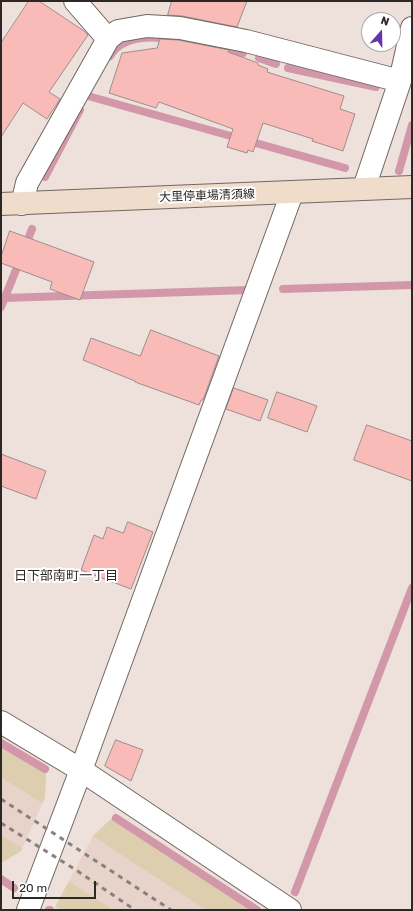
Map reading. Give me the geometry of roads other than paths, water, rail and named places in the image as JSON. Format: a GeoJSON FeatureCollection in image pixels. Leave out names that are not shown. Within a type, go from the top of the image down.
{"type":"FeatureCollection","features":[{"type":"Feature","properties":{"kind":"main road","name":"大里停車場清須線"},"geometry":{"type":"LineString","coordinates":[[11,204],[412,187]]}},
{"type":"Feature","properties":{"kind":"street"},"geometry":{"type":"LineString","coordinates":[[75,1],[108,39]]}},
{"type":"Feature","properties":{"kind":"street"},"geometry":{"type":"LineString","coordinates":[[11,204],[27,183],[108,39],[118,31],[146,26],[180,28],[246,41],[404,79]]}},
{"type":"Feature","properties":{"kind":"street"},"geometry":{"type":"LineString","coordinates":[[364,188],[404,79],[412,28]]}},
{"type":"Feature","properties":{"kind":"street"},"geometry":{"type":"LineString","coordinates":[[28,910],[82,770],[292,192]]}},
{"type":"Feature","properties":{"kind":"street"},"geometry":{"type":"LineString","coordinates":[[1,722],[82,770],[290,910]]}},
{"type":"Feature","properties":{"kind":"waterway"},"geometry":{"type":"LineString","coordinates":[[110,56],[115,49],[122,44],[138,38],[155,37],[172,39]]}},
{"type":"Feature","properties":{"kind":"waterway"},"geometry":{"type":"LineString","coordinates":[[195,43],[243,53]]}},
{"type":"Feature","properties":{"kind":"waterway"},"geometry":{"type":"LineString","coordinates":[[259,58],[276,64]]}},
{"type":"Feature","properties":{"kind":"waterway"},"geometry":{"type":"LineString","coordinates":[[288,68],[376,87]]}},
{"type":"Feature","properties":{"kind":"waterway"},"geometry":{"type":"LineString","coordinates":[[88,96],[345,168]]}},
{"type":"Feature","properties":{"kind":"waterway"},"geometry":{"type":"LineString","coordinates":[[45,177],[80,110]]}},
{"type":"Feature","properties":{"kind":"waterway"},"geometry":{"type":"LineString","coordinates":[[399,171],[412,125]]}},
{"type":"Feature","properties":{"kind":"waterway"},"geometry":{"type":"LineString","coordinates":[[25,247],[32,229]]}},
{"type":"Feature","properties":{"kind":"waterway"},"geometry":{"type":"LineString","coordinates":[[1,307],[20,260]]}},
{"type":"Feature","properties":{"kind":"waterway"},"geometry":{"type":"LineString","coordinates":[[283,289],[412,285]]}},
{"type":"Feature","properties":{"kind":"waterway"},"geometry":{"type":"LineString","coordinates":[[4,298],[248,290]]}},
{"type":"Feature","properties":{"kind":"waterway"},"geometry":{"type":"LineString","coordinates":[[295,892],[412,588]]}},
{"type":"Feature","properties":{"kind":"waterway"},"geometry":{"type":"LineString","coordinates":[[1,743],[45,769]]}},
{"type":"Feature","properties":{"kind":"waterway"},"geometry":{"type":"LineString","coordinates":[[116,818],[257,910]]}},
{"type":"Feature","properties":{"kind":"waterway"},"geometry":{"type":"LineString","coordinates":[[1,879],[14,888]]}},
{"type":"Feature","properties":{"kind":"railway"},"geometry":{"type":"LineString","coordinates":[[1,799],[171,910]]}},
{"type":"Feature","properties":{"kind":"railway"},"geometry":{"type":"LineString","coordinates":[[1,823],[76,870],[135,910]]}},
{"type":"Feature","properties":{"kind":"district","name":"日下部南町一丁目"},"geometry":{"type":"Point","coordinates":[66,576]}}]}
